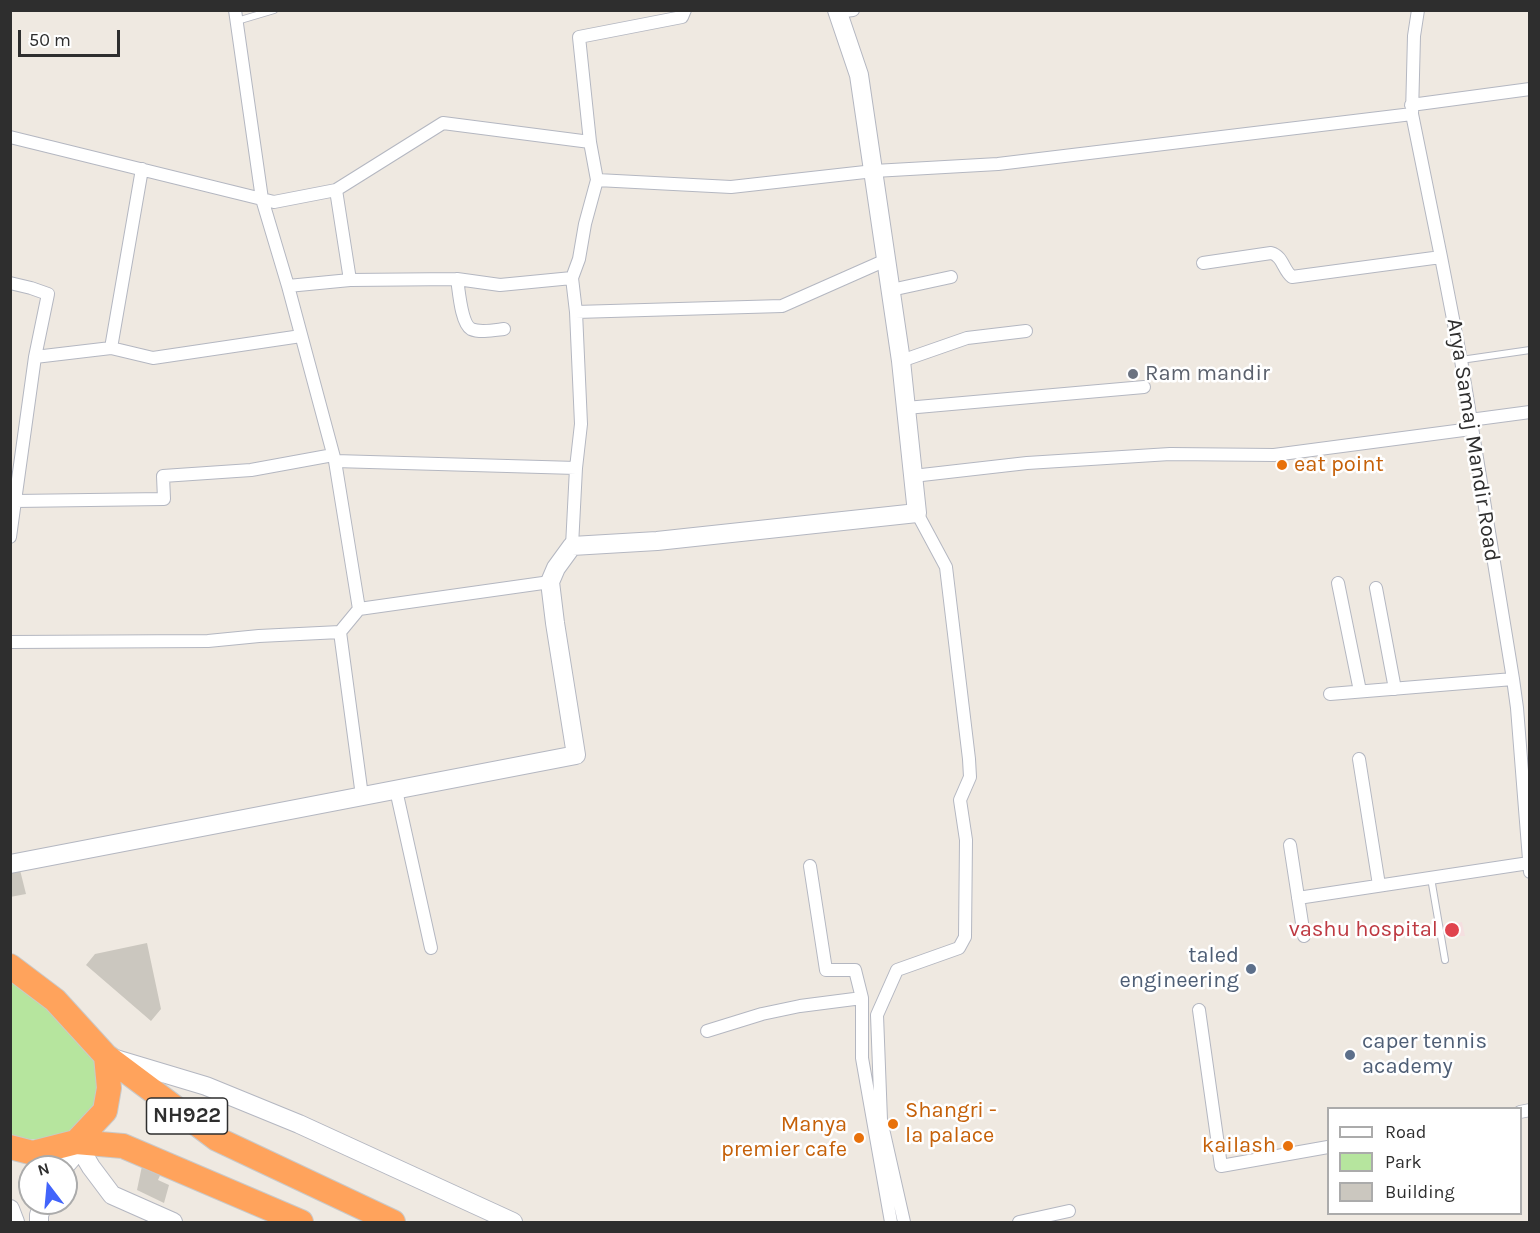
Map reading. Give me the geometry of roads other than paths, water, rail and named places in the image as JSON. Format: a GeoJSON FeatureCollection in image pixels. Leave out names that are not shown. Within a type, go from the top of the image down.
{"type":"FeatureCollection","features":[{"type":"Feature","properties":{"kind":"highway","name":"NH922"},"geometry":{"type":"LineString","coordinates":[[11,966],[55,1000],[106,1056],[217,1139],[393,1222]]}},
{"type":"Feature","properties":{"kind":"highway"},"geometry":{"type":"LineString","coordinates":[[75,1142],[105,1111],[109,1088],[106,1056]]}},
{"type":"Feature","properties":{"kind":"highway","name":"NH922"},"geometry":{"type":"LineString","coordinates":[[10,1147],[33,1153],[75,1142],[123,1146],[301,1222]]}},
{"type":"Feature","properties":{"kind":"street"},"geometry":{"type":"LineString","coordinates":[[10,864],[576,755],[550,582],[556,568],[572,546],[581,424],[576,312],[572,278],[579,259],[597,180],[590,142],[579,37],[682,17],[685,10]]}},
{"type":"Feature","properties":{"kind":"street","name":"Arya Samaj Mandir Road"},"geometry":{"type":"LineString","coordinates":[[1418,10],[1414,36],[1412,110],[1461,360],[1513,679],[1527,814],[1529,868]]}},
{"type":"Feature","properties":{"kind":"street"},"geometry":{"type":"LineString","coordinates":[[842,11],[860,75],[901,361],[917,513],[946,567],[970,777],[960,800],[966,840],[965,937],[959,948],[897,970],[877,1016],[881,1120],[904,1222]]}},
{"type":"Feature","properties":{"kind":"street"},"geometry":{"type":"LineString","coordinates":[[236,16],[262,199],[334,458],[359,609]]}},
{"type":"Feature","properties":{"kind":"street"},"geometry":{"type":"LineString","coordinates":[[597,180],[731,187],[874,171],[998,164],[1412,110],[1530,89]]}},
{"type":"Feature","properties":{"kind":"street"},"geometry":{"type":"LineString","coordinates":[[10,137],[274,202],[336,190],[443,123],[590,142]]}},
{"type":"Feature","properties":{"kind":"street"},"geometry":{"type":"LineString","coordinates":[[111,348],[142,169]]}},
{"type":"Feature","properties":{"kind":"street"},"geometry":{"type":"LineString","coordinates":[[336,190],[350,280]]}},
{"type":"Feature","properties":{"kind":"street"},"geometry":{"type":"LineString","coordinates":[[1203,263],[1271,253],[1279,257],[1292,277],[1442,257]]}},
{"type":"Feature","properties":{"kind":"street"},"geometry":{"type":"LineString","coordinates":[[576,312],[782,306],[886,260]]}},
{"type":"Feature","properties":{"kind":"street"},"geometry":{"type":"LineString","coordinates":[[891,290],[951,277]]}},
{"type":"Feature","properties":{"kind":"street"},"geometry":{"type":"LineString","coordinates":[[288,286],[350,280],[457,279],[500,285],[572,278]]}},
{"type":"Feature","properties":{"kind":"street"},"geometry":{"type":"LineString","coordinates":[[457,279],[464,319],[468,327],[474,330],[504,329]]}},
{"type":"Feature","properties":{"kind":"street"},"geometry":{"type":"LineString","coordinates":[[10,283],[48,294],[35,357],[10,537]]}},
{"type":"Feature","properties":{"kind":"street"},"geometry":{"type":"LineString","coordinates":[[901,361],[967,338],[1026,331]]}},
{"type":"Feature","properties":{"kind":"street"},"geometry":{"type":"LineString","coordinates":[[35,357],[111,348],[153,358],[301,336]]}},
{"type":"Feature","properties":{"kind":"street"},"geometry":{"type":"LineString","coordinates":[[906,408],[1144,387]]}},
{"type":"Feature","properties":{"kind":"street"},"geometry":{"type":"LineString","coordinates":[[913,476],[1027,463],[1170,454],[1274,455],[1470,424],[1530,412]]}},
{"type":"Feature","properties":{"kind":"street"},"geometry":{"type":"LineString","coordinates":[[15,501],[164,499],[163,476],[252,470],[334,458],[576,468]]}},
{"type":"Feature","properties":{"kind":"street"},"geometry":{"type":"LineString","coordinates":[[572,546],[657,541],[917,513]]}},
{"type":"Feature","properties":{"kind":"street"},"geometry":{"type":"LineString","coordinates":[[362,796],[340,632],[359,609],[550,582]]}},
{"type":"Feature","properties":{"kind":"street"},"geometry":{"type":"LineString","coordinates":[[1338,583],[1360,692]]}},
{"type":"Feature","properties":{"kind":"street"},"geometry":{"type":"LineString","coordinates":[[1376,588],[1395,689]]}},
{"type":"Feature","properties":{"kind":"street"},"geometry":{"type":"LineString","coordinates":[[10,642],[208,641],[340,632]]}},
{"type":"Feature","properties":{"kind":"street"},"geometry":{"type":"LineString","coordinates":[[1330,694],[1513,679]]}},
{"type":"Feature","properties":{"kind":"street"},"geometry":{"type":"LineString","coordinates":[[1359,759],[1379,885]]}},
{"type":"Feature","properties":{"kind":"street"},"geometry":{"type":"LineString","coordinates":[[396,790],[431,948]]}},
{"type":"Feature","properties":{"kind":"street"},"geometry":{"type":"LineString","coordinates":[[1290,845],[1304,936]]}},
{"type":"Feature","properties":{"kind":"street"},"geometry":{"type":"LineString","coordinates":[[810,866],[826,970],[855,970],[862,998],[862,1058],[891,1222]]}},
{"type":"Feature","properties":{"kind":"street"},"geometry":{"type":"LineString","coordinates":[[1298,898],[1431,877],[1529,868]]}},
{"type":"Feature","properties":{"kind":"street"},"geometry":{"type":"LineString","coordinates":[[707,1031],[762,1014],[800,1006],[862,998]]}},
{"type":"Feature","properties":{"kind":"street"},"geometry":{"type":"LineString","coordinates":[[1199,1010],[1221,1166],[1327,1147]]}},
{"type":"Feature","properties":{"kind":"street"},"geometry":{"type":"LineString","coordinates":[[106,1056],[206,1086],[237,1098],[513,1222]]}},
{"type":"Feature","properties":{"kind":"street"},"geometry":{"type":"LineString","coordinates":[[72,1155],[75,1142]]}},
{"type":"Feature","properties":{"kind":"street"},"geometry":{"type":"LineString","coordinates":[[75,1142],[112,1195],[173,1222]]}},
{"type":"Feature","properties":{"kind":"street"},"geometry":{"type":"LineString","coordinates":[[10,1209],[15,1222]]}},
{"type":"Feature","properties":{"kind":"street"},"geometry":{"type":"LineString","coordinates":[[1019,1222],[1069,1211]]}},
{"type":"Feature","properties":{"kind":"lane"},"geometry":{"type":"LineString","coordinates":[[236,16],[274,10]]}},
{"type":"Feature","properties":{"kind":"lane"},"geometry":{"type":"LineString","coordinates":[[1461,360],[1530,350]]}},
{"type":"Feature","properties":{"kind":"lane"},"geometry":{"type":"LineString","coordinates":[[1431,877],[1445,960]]}},
{"type":"Feature","properties":{"kind":"place","name":"Ram mandir"},"geometry":{"type":"Point","coordinates":[1133,374]}},
{"type":"Feature","properties":{"kind":"place","name":"eat point"},"geometry":{"type":"Point","coordinates":[1282,465]}},
{"type":"Feature","properties":{"kind":"place","name":"vashu hospital"},"geometry":{"type":"Point","coordinates":[1452,930]}},
{"type":"Feature","properties":{"kind":"place","name":"taled engineering"},"geometry":{"type":"Point","coordinates":[1251,969]}},
{"type":"Feature","properties":{"kind":"place","name":"caper tennis academy"},"geometry":{"type":"Point","coordinates":[1350,1055]}},
{"type":"Feature","properties":{"kind":"place","name":"Shangri - la palace"},"geometry":{"type":"Point","coordinates":[893,1124]}},
{"type":"Feature","properties":{"kind":"place","name":"Manya premier cafe"},"geometry":{"type":"Point","coordinates":[859,1138]}},
{"type":"Feature","properties":{"kind":"place","name":"kailash"},"geometry":{"type":"Point","coordinates":[1288,1146]}}]}
